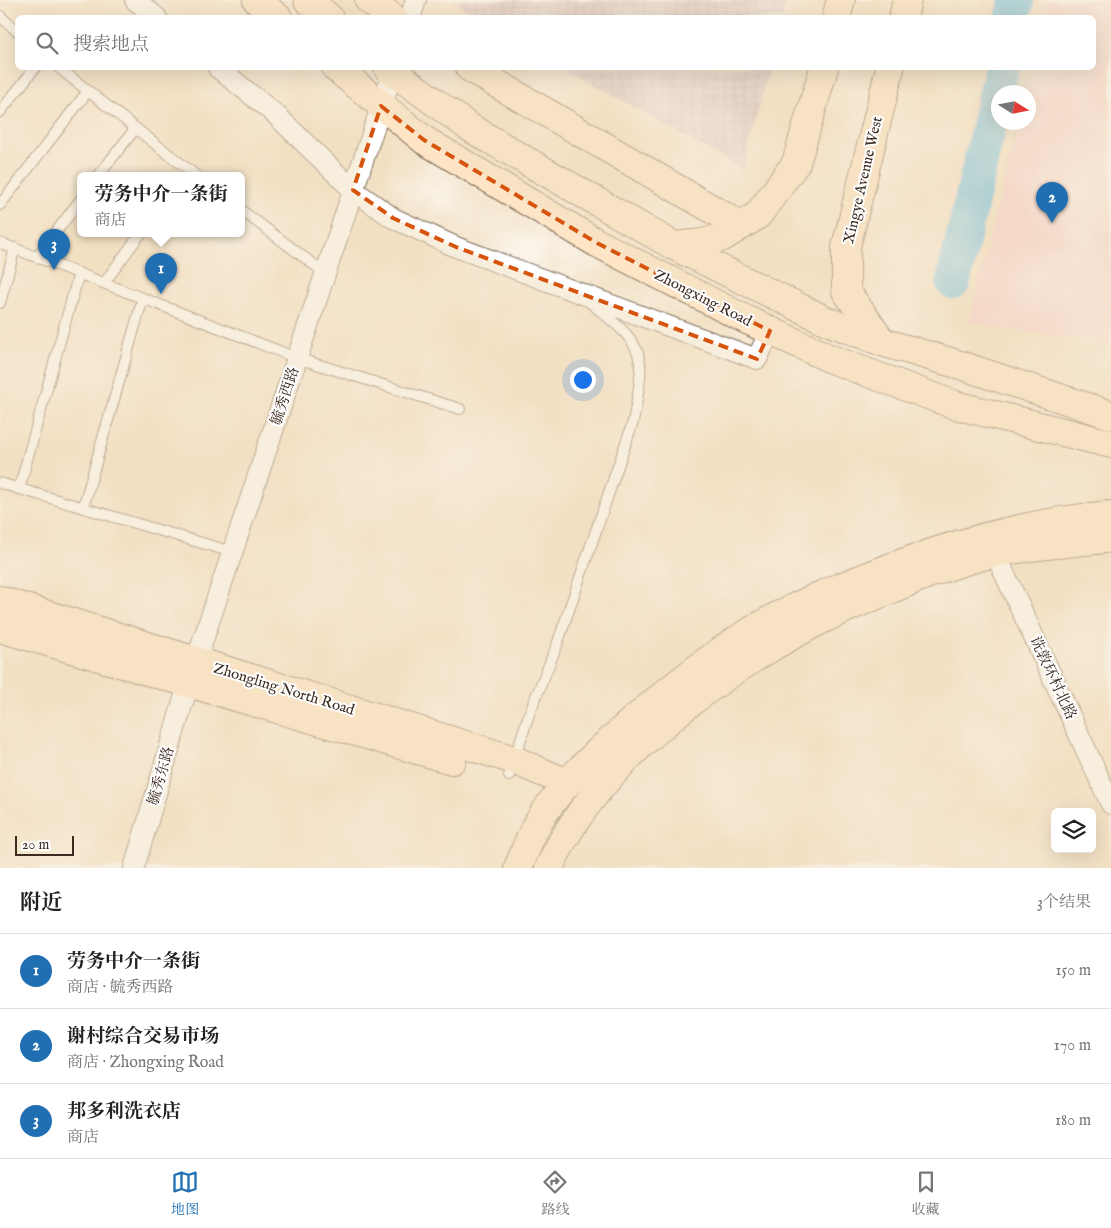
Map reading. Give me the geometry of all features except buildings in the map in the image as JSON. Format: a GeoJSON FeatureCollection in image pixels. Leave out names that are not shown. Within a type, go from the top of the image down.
{"type":"FeatureCollection","features":[{"type":"Feature","properties":{"kind":"main road"},"geometry":{"type":"LineString","coordinates":[[257,0],[274,15]]}},
{"type":"Feature","properties":{"kind":"main road"},"geometry":{"type":"LineString","coordinates":[[308,0],[326,15]]}},
{"type":"Feature","properties":{"kind":"main road"},"geometry":{"type":"LineString","coordinates":[[369,0],[389,15]]}},
{"type":"Feature","properties":{"kind":"main road"},"geometry":{"type":"LineString","coordinates":[[837,15],[841,0]]}},
{"type":"Feature","properties":{"kind":"main road"},"geometry":{"type":"LineString","coordinates":[[904,15],[907,0]]}},
{"type":"Feature","properties":{"kind":"main road","name":"Zhongxing Road"},"geometry":{"type":"LineString","coordinates":[[338,70],[424,140],[597,243],[770,331],[831,359],[955,405],[1111,444]]}},
{"type":"Feature","properties":{"kind":"main road"},"geometry":{"type":"LineString","coordinates":[[393,70],[469,127],[674,246],[827,321],[882,342],[957,364],[1111,415]]}},
{"type":"Feature","properties":{"kind":"main road"},"geometry":{"type":"LineString","coordinates":[[473,70],[741,226]]}},
{"type":"Feature","properties":{"kind":"main road"},"geometry":{"type":"LineString","coordinates":[[674,246],[703,244],[723,237],[758,215],[796,163],[823,70]]}},
{"type":"Feature","properties":{"kind":"main road","name":"Xingye Avenue West"},"geometry":{"type":"LineString","coordinates":[[882,342],[846,291],[846,247],[890,70]]}},
{"type":"Feature","properties":{"kind":"main road"},"geometry":{"type":"LineString","coordinates":[[518,868],[536,826],[567,783],[656,700],[702,664],[742,637],[825,593],[919,556],[962,542],[1060,521],[1111,516]]}},
{"type":"Feature","properties":{"kind":"main road"},"geometry":{"type":"LineString","coordinates":[[550,868],[594,795],[634,751],[684,708],[737,669],[798,632],[840,610],[944,568],[995,553],[1111,538]]}},
{"type":"Feature","properties":{"kind":"main road","name":"Zhongling North Road"},"geometry":{"type":"LineString","coordinates":[[0,600],[192,673]]}},
{"type":"Feature","properties":{"kind":"main road","name":"Zhongling North Road"},"geometry":{"type":"LineString","coordinates":[[0,628],[192,673],[567,783]]}},
{"type":"Feature","properties":{"kind":"street"},"geometry":{"type":"LineString","coordinates":[[135,0],[153,15]]}},
{"type":"Feature","properties":{"kind":"street"},"geometry":{"type":"LineString","coordinates":[[411,15],[416,0]]}},
{"type":"Feature","properties":{"kind":"street"},"geometry":{"type":"LineString","coordinates":[[220,70],[275,114],[353,190],[393,218],[456,247],[758,359],[770,331]]}},
{"type":"Feature","properties":{"kind":"street","name":"毓秀西路"},"geometry":{"type":"LineString","coordinates":[[192,673],[392,70]]}},
{"type":"Feature","properties":{"kind":"street","name":"诜敦环村北路"},"geometry":{"type":"LineString","coordinates":[[995,553],[1111,804]]}},
{"type":"Feature","properties":{"kind":"street","name":"毓秀东路"},"geometry":{"type":"LineString","coordinates":[[134,868],[192,673]]}},
{"type":"Feature","properties":{"kind":"street","name":"Zhongling North Road"},"geometry":{"type":"LineString","coordinates":[[567,783],[594,795]]}},
{"type":"Feature","properties":{"kind":"lane"},"geometry":{"type":"LineString","coordinates":[[0,16],[15,29]]}},
{"type":"Feature","properties":{"kind":"lane"},"geometry":{"type":"LineString","coordinates":[[0,112],[34,70]]}},
{"type":"Feature","properties":{"kind":"lane"},"geometry":{"type":"LineString","coordinates":[[62,70],[188,172]]}},
{"type":"Feature","properties":{"kind":"lane"},"geometry":{"type":"LineString","coordinates":[[0,205],[88,91]]}},
{"type":"Feature","properties":{"kind":"lane"},"geometry":{"type":"LineString","coordinates":[[102,172],[134,129]]}},
{"type":"Feature","properties":{"kind":"lane"},"geometry":{"type":"LineString","coordinates":[[37,257],[77,205]]}},
{"type":"Feature","properties":{"kind":"lane"},"geometry":{"type":"LineString","coordinates":[[245,213],[325,273]]}},
{"type":"Feature","properties":{"kind":"lane"},"geometry":{"type":"LineString","coordinates":[[104,283],[139,237]]}},
{"type":"Feature","properties":{"kind":"lane"},"geometry":{"type":"LineString","coordinates":[[0,243],[297,358],[460,409]]}},
{"type":"Feature","properties":{"kind":"lane"},"geometry":{"type":"LineString","coordinates":[[0,303],[15,248]]}},
{"type":"Feature","properties":{"kind":"lane"},"geometry":{"type":"LineString","coordinates":[[19,489],[79,273]]}},
{"type":"Feature","properties":{"kind":"lane"},"geometry":{"type":"LineString","coordinates":[[512,768],[529,714],[557,645],[627,441],[638,396],[642,368],[633,340],[623,329],[577,292]]}},
{"type":"Feature","properties":{"kind":"lane"},"geometry":{"type":"LineString","coordinates":[[83,508],[143,298]]}},
{"type":"Feature","properties":{"kind":"lane"},"geometry":{"type":"LineString","coordinates":[[0,483],[232,552]]}},
{"type":"Feature","properties":{"kind":"highlighted area"},"geometry":{"type":"Polygon","coordinates":[[[381,106],[424,140],[597,243],[770,331],[757,359],[456,247],[393,218],[353,190],[381,106]]]}},
{"type":"Feature","properties":{"kind":"shaded area"},"geometry":{"type":"Polygon","coordinates":[[[452,0],[787,0],[783,15],[475,15],[452,0]]]}},
{"type":"Feature","properties":{"kind":"shaded area"},"geometry":{"type":"Polygon","coordinates":[[[1047,0],[1111,0],[1111,344],[969,323],[1016,130],[1036,130],[1036,85],[1027,85],[1030,70],[1096,70],[1096,15],[1043,15],[1047,0]]]}},
{"type":"Feature","properties":{"kind":"shaded area"},"geometry":{"type":"Polygon","coordinates":[[[569,70],[768,70],[743,170],[569,70]]]}},
{"type":"Feature","properties":{"kind":"waterway"},"geometry":{"type":"LineString","coordinates":[[1014,15],[1017,0]]}},
{"type":"Feature","properties":{"kind":"waterway"},"geometry":{"type":"LineString","coordinates":[[953,282],[1002,70]]}},
{"type":"Feature","properties":{"kind":"place","name":"谢村综合交易市场"},"geometry":{"type":"Point","coordinates":[1052,223]}},
{"type":"Feature","properties":{"kind":"place","name":"邦多利洗衣店"},"geometry":{"type":"Point","coordinates":[54,270]}},
{"type":"Feature","properties":{"kind":"place","name":"劳务中介一条街"},"geometry":{"type":"Point","coordinates":[161,294]}}]}
